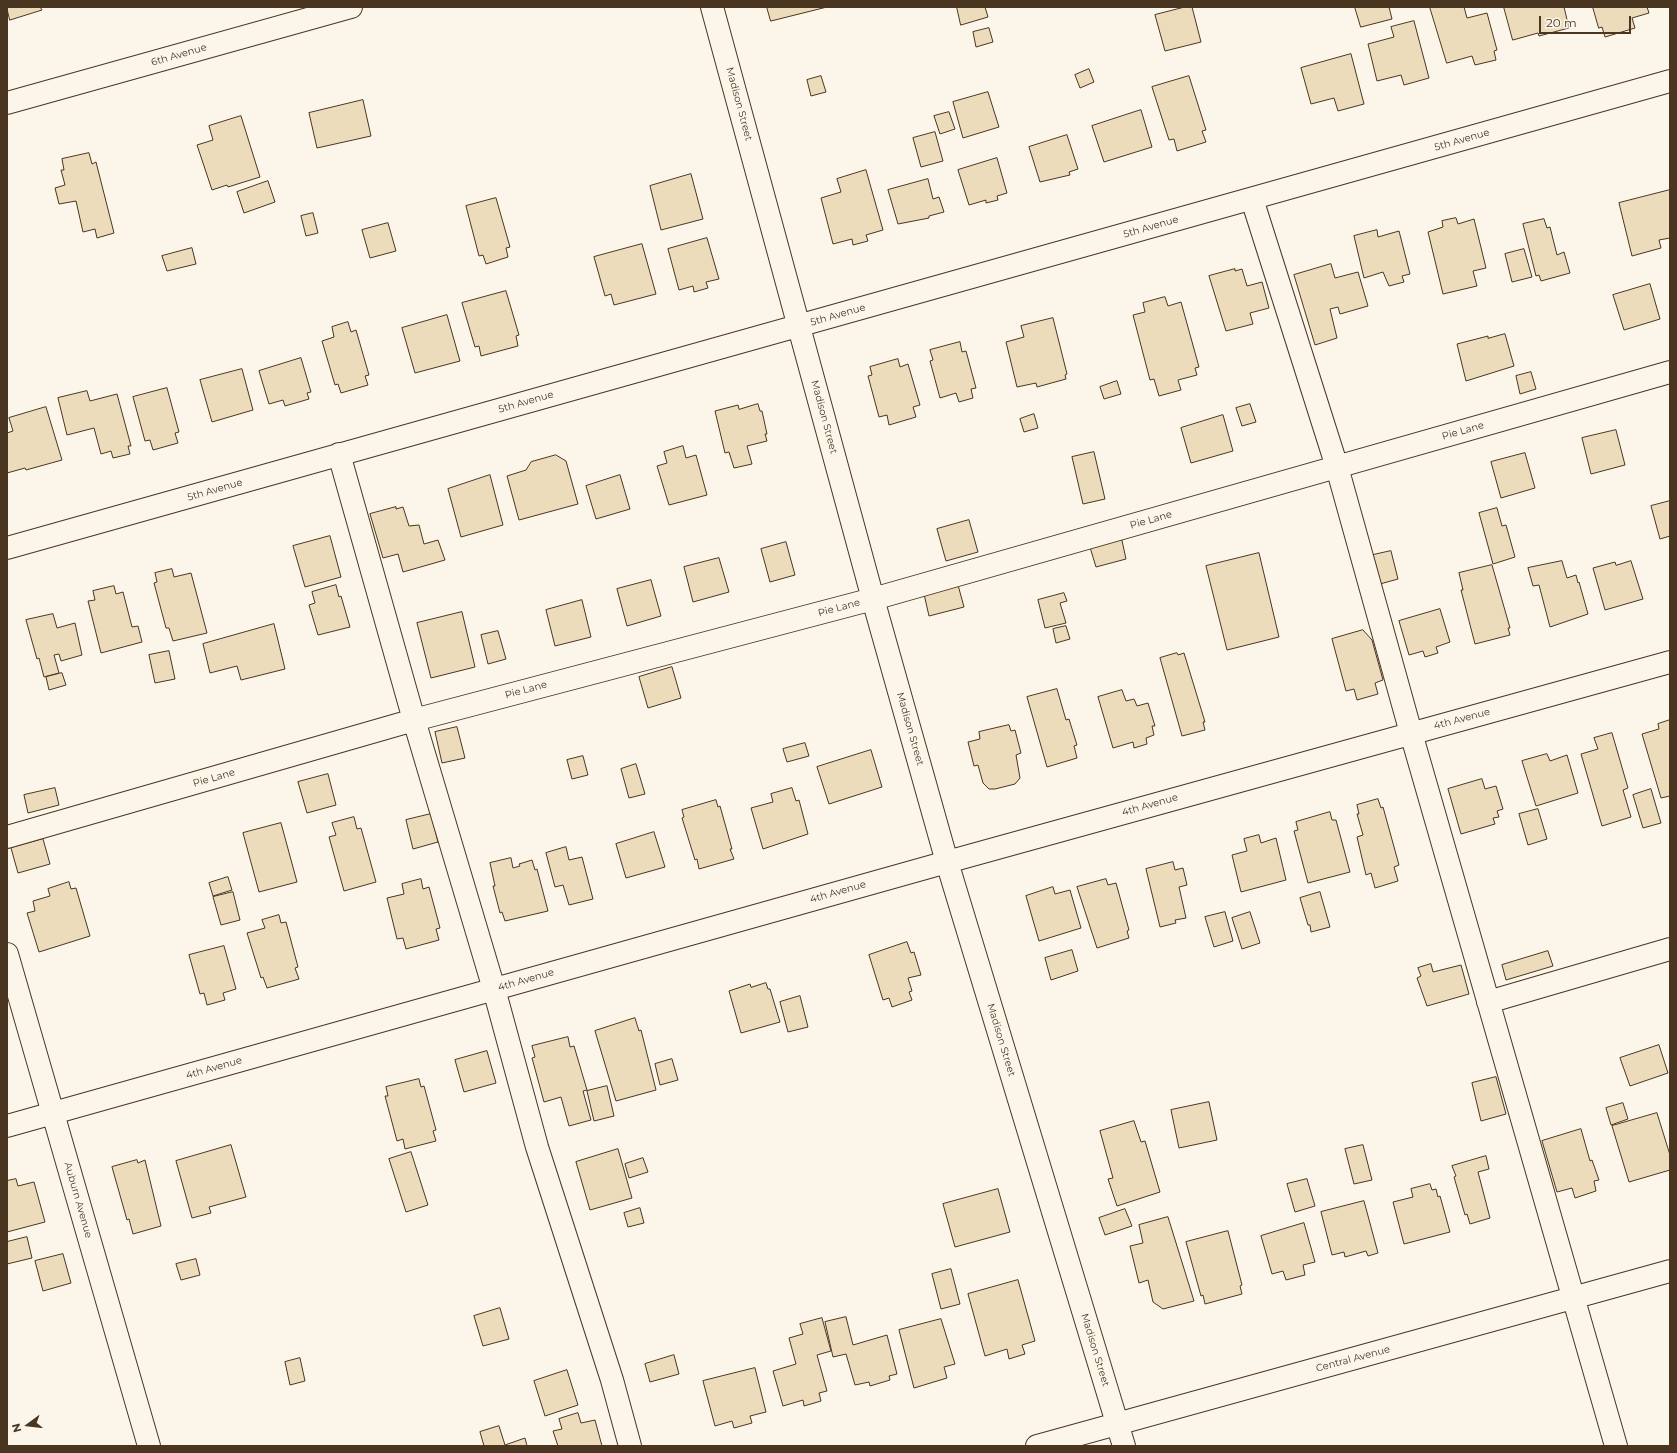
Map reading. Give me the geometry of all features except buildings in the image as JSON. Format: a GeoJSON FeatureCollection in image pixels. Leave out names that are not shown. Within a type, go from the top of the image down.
{"type":"FeatureCollection","features":[{"type":"Feature","properties":{"kind":"street","name":"6th Avenue"},"geometry":{"type":"LineString","coordinates":[[7,103],[352,7]]}},
{"type":"Feature","properties":{"kind":"street","name":"Madison Street"},"geometry":{"type":"LineString","coordinates":[[712,7],[873,599],[947,862],[1124,1446]]}},
{"type":"Feature","properties":{"kind":"street","name":"5th Avenue"},"geometry":{"type":"LineString","coordinates":[[7,548],[1670,81]]}},
{"type":"Feature","properties":{"kind":"street"},"geometry":{"type":"LineString","coordinates":[[1252,199],[1337,467],[1572,1299],[1616,1446]]}},
{"type":"Feature","properties":{"kind":"street","name":"Pie Lane"},"geometry":{"type":"LineString","coordinates":[[7,837],[414,720],[873,599],[1670,372]]}},
{"type":"Feature","properties":{"kind":"street"},"geometry":{"type":"LineString","coordinates":[[339,454],[414,720],[494,989],[537,1147],[612,1380],[630,1446]]}},
{"type":"Feature","properties":{"kind":"street","name":"4th Avenue"},"geometry":{"type":"LineString","coordinates":[[7,1126],[947,862],[1670,662]]}},
{"type":"Feature","properties":{"kind":"street"},"geometry":{"type":"LineString","coordinates":[[1488,1002],[1670,949]]}},
{"type":"Feature","properties":{"kind":"street","name":"Auburn Avenue"},"geometry":{"type":"LineString","coordinates":[[7,954],[149,1446]]}},
{"type":"Feature","properties":{"kind":"street","name":"Central Avenue"},"geometry":{"type":"LineString","coordinates":[[1037,1446],[1670,1271]]}}]}
